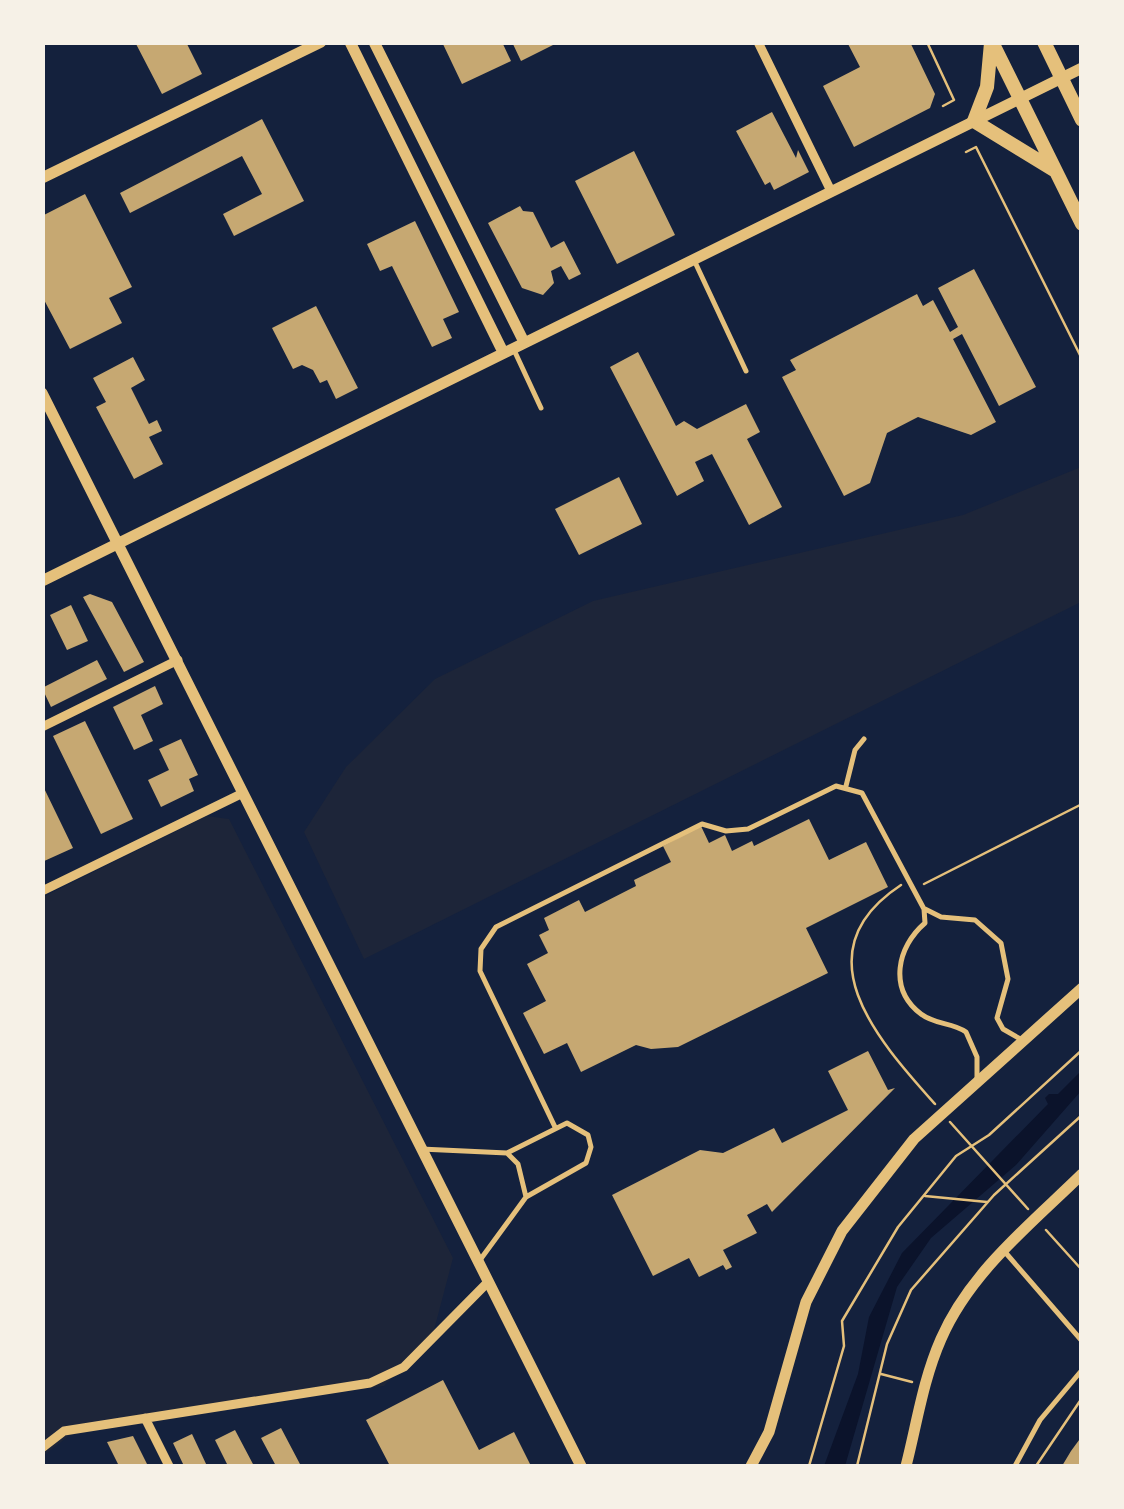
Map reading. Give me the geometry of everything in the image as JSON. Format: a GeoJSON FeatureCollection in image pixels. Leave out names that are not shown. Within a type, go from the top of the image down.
{"type":"FeatureCollection","features":[{"type":"Feature","properties":{"kind":"main road"},"geometry":{"type":"LineString","coordinates":[[992,42],[1082,224]]}},
{"type":"Feature","properties":{"kind":"main road"},"geometry":{"type":"LineString","coordinates":[[992,42],[988,88],[974,121],[1055,170]]}},
{"type":"Feature","properties":{"kind":"main road"},"geometry":{"type":"LineString","coordinates":[[1044,42],[1059,80],[1082,120]]}},
{"type":"Feature","properties":{"kind":"street"},"geometry":{"type":"LineString","coordinates":[[42,178],[321,42]]}},
{"type":"Feature","properties":{"kind":"street"},"geometry":{"type":"LineString","coordinates":[[350,42],[513,347]]}},
{"type":"Feature","properties":{"kind":"street"},"geometry":{"type":"LineString","coordinates":[[374,42],[513,347]]}},
{"type":"Feature","properties":{"kind":"street"},"geometry":{"type":"LineString","coordinates":[[758,42],[830,189]]}},
{"type":"Feature","properties":{"kind":"street"},"geometry":{"type":"LineString","coordinates":[[42,581],[1082,68]]}},
{"type":"Feature","properties":{"kind":"street"},"geometry":{"type":"LineString","coordinates":[[42,393],[581,1466]]}},
{"type":"Feature","properties":{"kind":"street"},"geometry":{"type":"LineString","coordinates":[[42,727],[178,660]]}},
{"type":"Feature","properties":{"kind":"street"},"geometry":{"type":"LineString","coordinates":[[42,891],[243,792]]}},
{"type":"Feature","properties":{"kind":"street"},"geometry":{"type":"LineString","coordinates":[[750,1466],[768,1432],[806,1302],[842,1231],[914,1139],[1082,988]]}},
{"type":"Feature","properties":{"kind":"street"},"geometry":{"type":"LineString","coordinates":[[906,1466],[924,1385],[952,1319],[972,1285],[1082,1174]]}},
{"type":"Feature","properties":{"kind":"street"},"geometry":{"type":"LineString","coordinates":[[42,1448],[64,1431],[370,1383],[404,1367],[488,1282]]}},
{"type":"Feature","properties":{"kind":"street"},"geometry":{"type":"LineString","coordinates":[[145,1418],[169,1466]]}},
{"type":"Feature","properties":{"kind":"lane"},"geometry":{"type":"LineString","coordinates":[[693,258],[746,371]]}},
{"type":"Feature","properties":{"kind":"lane"},"geometry":{"type":"LineString","coordinates":[[513,347],[541,408]]}},
{"type":"Feature","properties":{"kind":"lane"},"geometry":{"type":"LineString","coordinates":[[846,786],[855,750],[864,739]]}},
{"type":"Feature","properties":{"kind":"lane"},"geometry":{"type":"LineString","coordinates":[[555,1127],[480,972],[486,937],[496,927],[702,824],[738,832],[748,830],[836,786],[862,793],[924,909],[925,923],[903,950],[901,984],[921,1014],[966,1032],[977,1058],[976,1082]]}},
{"type":"Feature","properties":{"kind":"lane"},"geometry":{"type":"LineString","coordinates":[[924,909],[941,917],[976,920],[1002,943],[1008,979],[996,1018],[1003,1029],[1022,1040]]}},
{"type":"Feature","properties":{"kind":"lane"},"geometry":{"type":"LineString","coordinates":[[422,1148],[507,1153],[555,1127],[572,1124],[584,1130],[592,1147],[589,1158],[526,1197],[478,1262]]}},
{"type":"Feature","properties":{"kind":"lane"},"geometry":{"type":"LineString","coordinates":[[507,1153],[518,1164],[526,1197]]}},
{"type":"Feature","properties":{"kind":"lane"},"geometry":{"type":"LineString","coordinates":[[1003,1250],[1082,1340]]}},
{"type":"Feature","properties":{"kind":"lane"},"geometry":{"type":"LineString","coordinates":[[1015,1466],[1040,1420],[1082,1370]]}},
{"type":"Feature","properties":{"kind":"path"},"geometry":{"type":"LineString","coordinates":[[927,42],[954,100],[943,106]]}},
{"type":"Feature","properties":{"kind":"path"},"geometry":{"type":"LineString","coordinates":[[966,152],[976,147],[1082,359]]}},
{"type":"Feature","properties":{"kind":"path"},"geometry":{"type":"LineString","coordinates":[[914,890],[1082,804]]}},
{"type":"Feature","properties":{"kind":"path"},"geometry":{"type":"LineString","coordinates":[[908,880],[875,902],[856,930],[852,981],[868,1024],[938,1108]]}},
{"type":"Feature","properties":{"kind":"path"},"geometry":{"type":"LineString","coordinates":[[809,1466],[844,1346],[842,1321],[898,1228],[956,1156],[989,1134],[1082,1050]]}},
{"type":"Feature","properties":{"kind":"path"},"geometry":{"type":"LineString","coordinates":[[856,1466],[887,1344],[911,1290],[988,1202],[1082,1114]]}},
{"type":"Feature","properties":{"kind":"path"},"geometry":{"type":"LineString","coordinates":[[950,1122],[1082,1270]]}},
{"type":"Feature","properties":{"kind":"path"},"geometry":{"type":"LineString","coordinates":[[924,1196],[988,1202]]}},
{"type":"Feature","properties":{"kind":"path"},"geometry":{"type":"LineString","coordinates":[[880,1374],[924,1385]]}},
{"type":"Feature","properties":{"kind":"path"},"geometry":{"type":"LineString","coordinates":[[1036,1466],[1082,1398]]}},
{"type":"Feature","properties":{"kind":"shaded area"},"geometry":{"type":"Polygon","coordinates":[[[1081,467],[1081,602],[364,959],[304,832],[346,767],[435,679],[593,601],[963,515],[1081,467]]]}},
{"type":"Feature","properties":{"kind":"shaded area"},"geometry":{"type":"Polygon","coordinates":[[[207,816],[229,819],[453,1258],[433,1334],[384,1386],[149,1415],[70,1435],[43,1456],[43,897],[207,816]]]}},
{"type":"Feature","properties":{"kind":"shaded area"},"geometry":{"type":"Polygon","coordinates":[[[1081,1071],[1081,1091],[1016,1165],[931,1238],[897,1287],[845,1466],[824,1466],[858,1374],[869,1317],[902,1253],[1048,1104],[1045,1098],[1058,1094],[1081,1071]]]}},
{"type":"Feature","properties":{"kind":"building"},"geometry":{"type":"Polygon","coordinates":[[[135,42],[186,42],[202,74],[162,94],[135,42]]]}},
{"type":"Feature","properties":{"kind":"building"},"geometry":{"type":"Polygon","coordinates":[[[442,42],[502,42],[511,61],[462,84],[442,42]]]}},
{"type":"Feature","properties":{"kind":"building"},"geometry":{"type":"Polygon","coordinates":[[[512,42],[559,42],[521,61],[512,42]]]}},
{"type":"Feature","properties":{"kind":"building"},"geometry":{"type":"Polygon","coordinates":[[[847,42],[910,42],[935,94],[930,108],[854,147],[823,86],[860,67],[847,42]]]}},
{"type":"Feature","properties":{"kind":"building"},"geometry":{"type":"Polygon","coordinates":[[[772,112],[796,158],[798,150],[809,172],[774,190],[770,182],[765,185],[736,131],[772,112]]]}},
{"type":"Feature","properties":{"kind":"building"},"geometry":{"type":"Polygon","coordinates":[[[262,119],[304,201],[234,236],[223,214],[262,194],[242,156],[130,213],[120,193],[262,119]]]}},
{"type":"Feature","properties":{"kind":"building"},"geometry":{"type":"Polygon","coordinates":[[[634,151],[675,235],[617,264],[575,181],[634,151]]]}},
{"type":"Feature","properties":{"kind":"building"},"geometry":{"type":"Polygon","coordinates":[[[85,194],[132,287],[109,298],[122,323],[70,349],[42,296],[42,216],[85,194]]]}},
{"type":"Feature","properties":{"kind":"building"},"geometry":{"type":"Polygon","coordinates":[[[520,206],[523,211],[533,212],[551,248],[564,241],[581,274],[569,280],[561,266],[551,271],[554,283],[543,295],[522,288],[488,223],[520,206]]]}},
{"type":"Feature","properties":{"kind":"building"},"geometry":{"type":"Polygon","coordinates":[[[415,221],[459,312],[443,319],[452,338],[432,347],[392,266],[380,271],[367,244],[415,221]]]}},
{"type":"Feature","properties":{"kind":"building"},"geometry":{"type":"Polygon","coordinates":[[[974,269],[1036,387],[999,406],[962,334],[953,339],[996,422],[971,435],[918,417],[887,433],[870,483],[844,496],[782,377],[796,370],[790,360],[917,294],[923,306],[933,300],[950,332],[958,327],[938,288],[974,269]]]}},
{"type":"Feature","properties":{"kind":"building"},"geometry":{"type":"Polygon","coordinates":[[[316,306],[358,388],[336,399],[327,380],[320,383],[313,370],[302,365],[293,369],[272,328],[316,306]]]}},
{"type":"Feature","properties":{"kind":"building"},"geometry":{"type":"Polygon","coordinates":[[[638,352],[676,426],[684,421],[697,429],[746,404],[760,432],[747,439],[782,507],[749,525],[712,454],[695,462],[704,481],[677,496],[610,367],[638,352]]]}},
{"type":"Feature","properties":{"kind":"building"},"geometry":{"type":"Polygon","coordinates":[[[133,357],[145,380],[131,388],[149,424],[157,420],[162,431],[149,437],[163,464],[134,479],[96,407],[106,402],[93,378],[133,357]]]}},
{"type":"Feature","properties":{"kind":"building"},"geometry":{"type":"Polygon","coordinates":[[[619,477],[642,524],[579,555],[555,509],[619,477]]]}},
{"type":"Feature","properties":{"kind":"building"},"geometry":{"type":"Polygon","coordinates":[[[90,594],[112,602],[144,662],[124,672],[83,597],[90,594]]]}},
{"type":"Feature","properties":{"kind":"building"},"geometry":{"type":"Polygon","coordinates":[[[71,605],[88,641],[67,650],[50,615],[71,605]]]}},
{"type":"Feature","properties":{"kind":"building"},"geometry":{"type":"Polygon","coordinates":[[[97,660],[107,679],[51,707],[42,688],[97,660]]]}},
{"type":"Feature","properties":{"kind":"building"},"geometry":{"type":"Polygon","coordinates":[[[155,686],[163,704],[141,715],[153,741],[134,750],[113,707],[155,686]]]}},
{"type":"Feature","properties":{"kind":"building"},"geometry":{"type":"Polygon","coordinates":[[[85,721],[133,819],[101,834],[53,736],[85,721]]]}},
{"type":"Feature","properties":{"kind":"building"},"geometry":{"type":"Polygon","coordinates":[[[181,739],[198,775],[189,779],[194,791],[161,807],[148,780],[169,770],[159,749],[181,739]]]}},
{"type":"Feature","properties":{"kind":"building"},"geometry":{"type":"Polygon","coordinates":[[[42,784],[73,848],[42,862],[42,784]]]}},
{"type":"Feature","properties":{"kind":"building"},"geometry":{"type":"Polygon","coordinates":[[[809,819],[829,860],[866,842],[888,887],[806,928],[828,973],[678,1047],[651,1049],[636,1045],[581,1072],[567,1043],[544,1054],[523,1013],[546,1001],[527,964],[548,953],[539,935],[549,930],[544,918],[579,900],[585,912],[636,886],[634,880],[671,862],[663,846],[701,826],[709,843],[725,835],[732,851],[752,841],[754,846],[809,819]]]}},
{"type":"Feature","properties":{"kind":"building"},"geometry":{"type":"Polygon","coordinates":[[[868,1051],[888,1090],[895,1088],[772,1212],[767,1204],[747,1215],[757,1233],[723,1250],[732,1267],[726,1270],[723,1265],[699,1277],[689,1258],[653,1276],[612,1195],[700,1150],[723,1153],[774,1128],[782,1143],[848,1110],[828,1071],[868,1051]]]}},
{"type":"Feature","properties":{"kind":"building"},"geometry":{"type":"Polygon","coordinates":[[[443,1380],[479,1450],[514,1432],[531,1466],[390,1466],[366,1420],[443,1380]]]}},
{"type":"Feature","properties":{"kind":"building"},"geometry":{"type":"Polygon","coordinates":[[[281,1428],[301,1466],[276,1466],[261,1438],[281,1428]]]}},
{"type":"Feature","properties":{"kind":"building"},"geometry":{"type":"Polygon","coordinates":[[[235,1430],[254,1466],[228,1466],[215,1440],[235,1430]]]}},
{"type":"Feature","properties":{"kind":"building"},"geometry":{"type":"Polygon","coordinates":[[[192,1434],[207,1466],[184,1466],[173,1443],[192,1434]]]}},
{"type":"Feature","properties":{"kind":"building"},"geometry":{"type":"Polygon","coordinates":[[[133,1436],[148,1466],[119,1466],[107,1442],[133,1436]]]}},
{"type":"Feature","properties":{"kind":"building"},"geometry":{"type":"Polygon","coordinates":[[[1082,1436],[1082,1466],[1062,1466],[1071,1451],[1082,1436]]]}}]}
